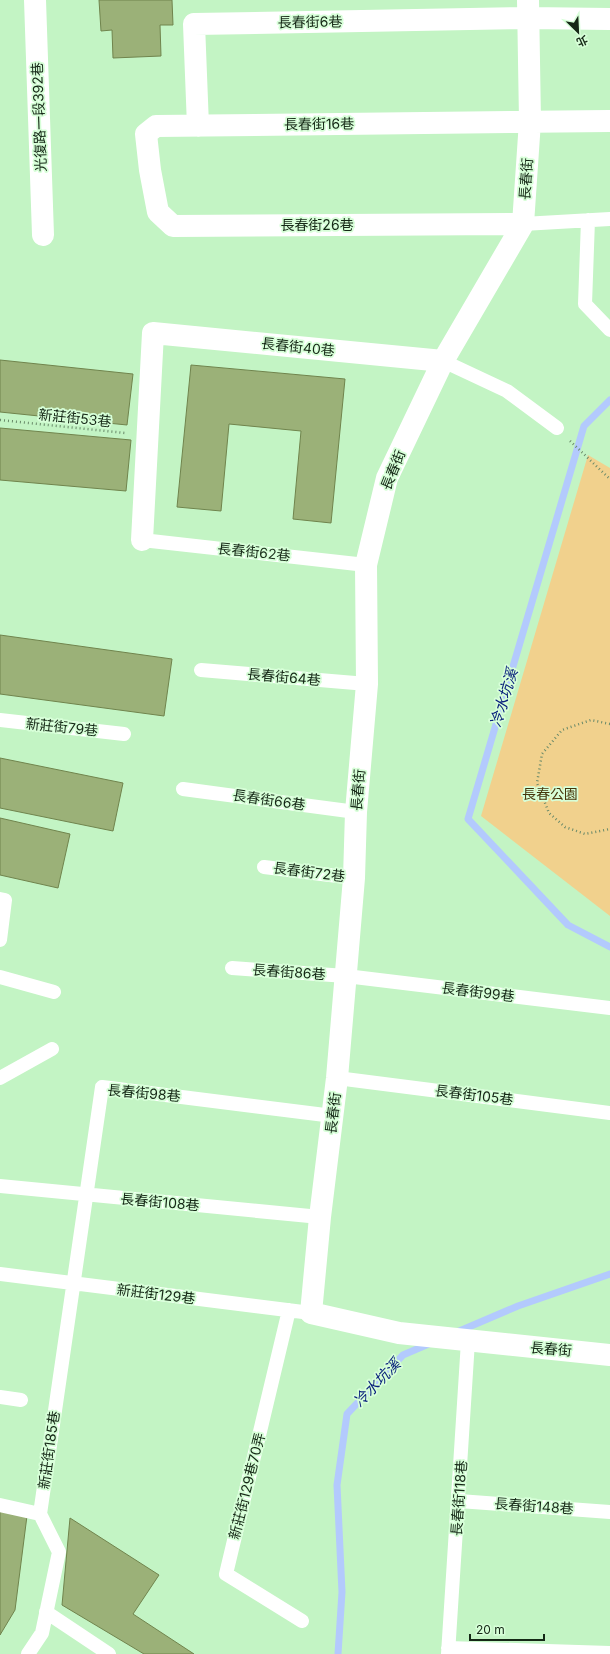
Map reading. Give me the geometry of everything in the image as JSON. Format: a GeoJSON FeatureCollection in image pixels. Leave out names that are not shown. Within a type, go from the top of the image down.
{"type":"FeatureCollection","features":[{"type":"Feature","properties":{"kind":"street","name":"光復路一段392巷"},"geometry":{"type":"LineString","coordinates":[[35,0],[43,235]]}},
{"type":"Feature","properties":{"kind":"street"},"geometry":{"type":"LineString","coordinates":[[528,9],[610,19]]}},
{"type":"Feature","properties":{"kind":"street","name":"長春街"},"geometry":{"type":"LineString","coordinates":[[528,9],[530,121],[523,224],[443,361],[387,478],[366,565],[367,684],[356,812],[354,878],[337,1078],[320,1217],[311,1313],[399,1333],[468,1342],[610,1355]]}},
{"type":"Feature","properties":{"kind":"street","name":"長春街6巷"},"geometry":{"type":"LineString","coordinates":[[198,126],[194,24],[528,9]]}},
{"type":"Feature","properties":{"kind":"street","name":"長春街16巷"},"geometry":{"type":"LineString","coordinates":[[150,170],[146,134],[156,126],[610,121]]}},
{"type":"Feature","properties":{"kind":"street","name":"長春街26巷"},"geometry":{"type":"LineString","coordinates":[[150,170],[158,212],[173,226],[523,224]]}},
{"type":"Feature","properties":{"kind":"street","name":"長春街40巷"},"geometry":{"type":"LineString","coordinates":[[147,436],[153,333],[443,361]]}},
{"type":"Feature","properties":{"kind":"street"},"geometry":{"type":"LineString","coordinates":[[142,540],[147,436]]}},
{"type":"Feature","properties":{"kind":"lane"},"geometry":{"type":"LineString","coordinates":[[523,224],[610,219]]}},
{"type":"Feature","properties":{"kind":"lane"},"geometry":{"type":"LineString","coordinates":[[588,220],[585,304],[610,330]]}},
{"type":"Feature","properties":{"kind":"lane"},"geometry":{"type":"LineString","coordinates":[[443,361],[507,391],[557,428]]}},
{"type":"Feature","properties":{"kind":"lane","name":"長春街62巷"},"geometry":{"type":"LineString","coordinates":[[142,540],[366,565]]}},
{"type":"Feature","properties":{"kind":"lane","name":"長春街64巷"},"geometry":{"type":"LineString","coordinates":[[201,670],[367,684]]}},
{"type":"Feature","properties":{"kind":"lane","name":"新莊街79巷"},"geometry":{"type":"LineString","coordinates":[[0,720],[124,734]]}},
{"type":"Feature","properties":{"kind":"lane","name":"長春街66巷"},"geometry":{"type":"LineString","coordinates":[[183,789],[356,812]]}},
{"type":"Feature","properties":{"kind":"lane","name":"長春街72巷"},"geometry":{"type":"LineString","coordinates":[[264,867],[354,878]]}},
{"type":"Feature","properties":{"kind":"lane"},"geometry":{"type":"LineString","coordinates":[[0,900],[5,900],[0,940]]}},
{"type":"Feature","properties":{"kind":"lane","name":"長春街86巷"},"geometry":{"type":"LineString","coordinates":[[232,968],[346,976]]}},
{"type":"Feature","properties":{"kind":"lane","name":"長春街99巷"},"geometry":{"type":"LineString","coordinates":[[346,976],[610,1008]]}},
{"type":"Feature","properties":{"kind":"lane"},"geometry":{"type":"LineString","coordinates":[[0,977],[54,992]]}},
{"type":"Feature","properties":{"kind":"lane"},"geometry":{"type":"LineString","coordinates":[[0,1078],[52,1049]]}},
{"type":"Feature","properties":{"kind":"lane","name":"長春街105巷"},"geometry":{"type":"LineString","coordinates":[[337,1078],[610,1113]]}},
{"type":"Feature","properties":{"kind":"lane","name":"長春街98巷"},"geometry":{"type":"LineString","coordinates":[[72,1283],[102,1087],[333,1116]]}},
{"type":"Feature","properties":{"kind":"lane","name":"長春街108巷"},"geometry":{"type":"LineString","coordinates":[[0,1186],[320,1217]]}},
{"type":"Feature","properties":{"kind":"lane","name":"新莊街129巷"},"geometry":{"type":"LineString","coordinates":[[0,1274],[311,1313]]}},
{"type":"Feature","properties":{"kind":"lane","name":"新莊街185巷"},"geometry":{"type":"LineString","coordinates":[[40,1514],[72,1283]]}},
{"type":"Feature","properties":{"kind":"lane","name":"新莊街129巷70弄"},"geometry":{"type":"LineString","coordinates":[[289,1310],[226,1574],[302,1621]]}},
{"type":"Feature","properties":{"kind":"lane","name":"長春街118巷"},"geometry":{"type":"LineString","coordinates":[[448,1651],[459,1501],[468,1342]]}},
{"type":"Feature","properties":{"kind":"lane"},"geometry":{"type":"LineString","coordinates":[[0,1397],[21,1400]]}},
{"type":"Feature","properties":{"kind":"lane","name":"長春街148巷"},"geometry":{"type":"LineString","coordinates":[[459,1501],[610,1512]]}},
{"type":"Feature","properties":{"kind":"lane"},"geometry":{"type":"LineString","coordinates":[[0,1505],[40,1514],[59,1552],[42,1633],[28,1654]]}},
{"type":"Feature","properties":{"kind":"lane"},"geometry":{"type":"LineString","coordinates":[[46,1612],[109,1654]]}},
{"type":"Feature","properties":{"kind":"lane"},"geometry":{"type":"LineString","coordinates":[[448,1651],[610,1653]]}},
{"type":"Feature","properties":{"kind":"path","name":"新莊街53巷"},"geometry":{"type":"LineString","coordinates":[[0,420],[147,436]]}},
{"type":"Feature","properties":{"kind":"path"},"geometry":{"type":"LineString","coordinates":[[557,428],[610,479]]}},
{"type":"Feature","properties":{"kind":"path"},"geometry":{"type":"LineString","coordinates":[[610,724],[591,720],[562,730],[542,754],[537,783],[549,813],[565,827],[585,834],[610,829]]}},
{"type":"Feature","properties":{"kind":"green space","name":"長春公園"},"geometry":{"type":"Polygon","coordinates":[[[588,455],[610,468],[610,916],[481,816],[588,455]]]}},
{"type":"Feature","properties":{"kind":"building"},"geometry":{"type":"Polygon","coordinates":[[[99,0],[172,0],[173,25],[160,25],[161,56],[113,58],[112,30],[101,31],[99,0]]]}},
{"type":"Feature","properties":{"kind":"building"},"geometry":{"type":"Polygon","coordinates":[[[0,360],[133,374],[127,425],[0,412],[0,360]]]}},
{"type":"Feature","properties":{"kind":"building"},"geometry":{"type":"Polygon","coordinates":[[[191,365],[345,379],[331,523],[293,519],[301,431],[229,424],[221,511],[177,507],[191,365]]]}},
{"type":"Feature","properties":{"kind":"building"},"geometry":{"type":"Polygon","coordinates":[[[0,428],[131,440],[126,491],[0,480],[0,428]]]}},
{"type":"Feature","properties":{"kind":"building"},"geometry":{"type":"Polygon","coordinates":[[[0,635],[172,659],[164,716],[0,694],[0,635]]]}},
{"type":"Feature","properties":{"kind":"building"},"geometry":{"type":"Polygon","coordinates":[[[0,758],[123,783],[113,831],[0,808],[0,758]]]}},
{"type":"Feature","properties":{"kind":"building"},"geometry":{"type":"Polygon","coordinates":[[[0,818],[70,834],[58,888],[0,875],[0,818]]]}},
{"type":"Feature","properties":{"kind":"building"},"geometry":{"type":"Polygon","coordinates":[[[0,1505],[28,1508],[15,1610],[0,1635],[0,1505]]]}},
{"type":"Feature","properties":{"kind":"building"},"geometry":{"type":"Polygon","coordinates":[[[70,1518],[159,1575],[133,1614],[194,1654],[144,1654],[62,1605],[70,1518]]]}},
{"type":"Feature","properties":{"kind":"waterway","name":"冷水坑溪"},"geometry":{"type":"LineString","coordinates":[[610,400],[584,426],[468,819],[568,925],[610,947]]}},
{"type":"Feature","properties":{"kind":"waterway","name":"冷水坑溪"},"geometry":{"type":"LineString","coordinates":[[457,1332],[518,1306],[610,1274]]}},
{"type":"Feature","properties":{"kind":"waterway","name":"冷水坑溪"},"geometry":{"type":"LineString","coordinates":[[338,1654],[342,1592],[337,1485],[347,1414],[403,1355],[431,1343]]}}]}
